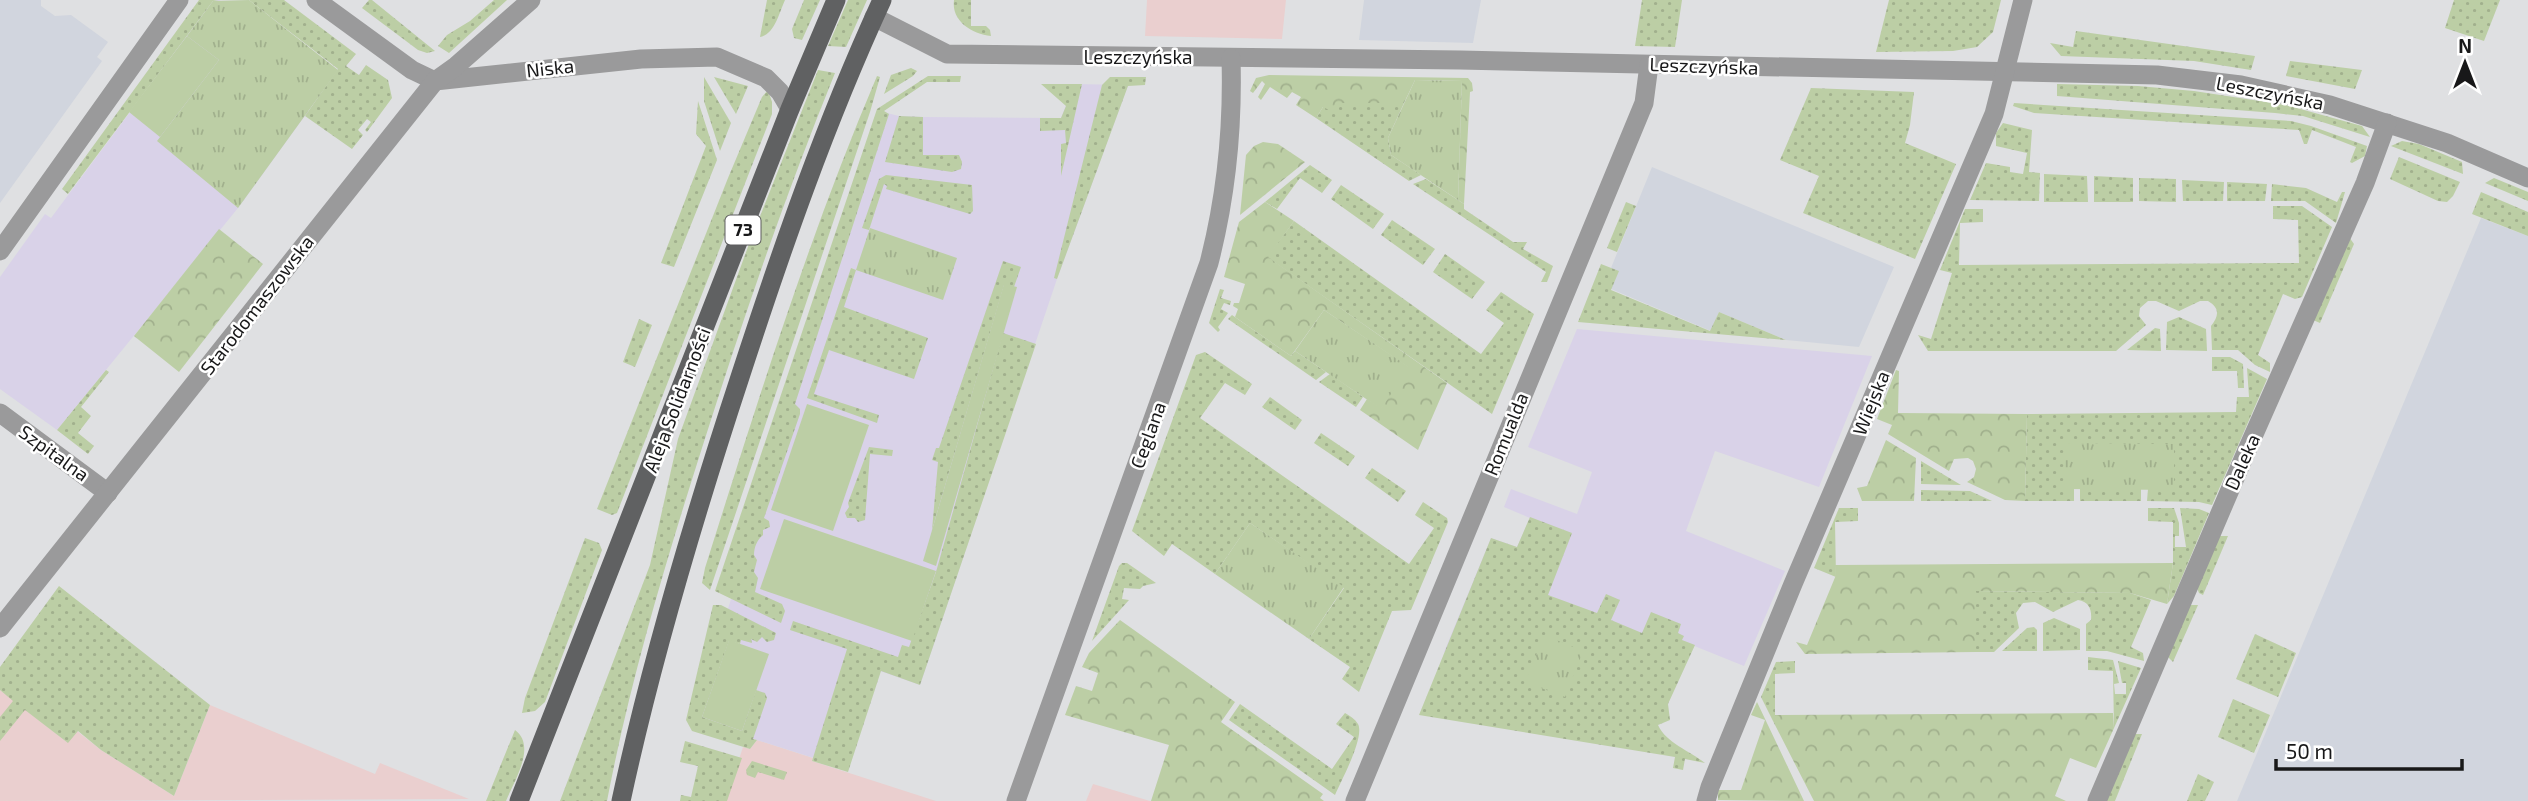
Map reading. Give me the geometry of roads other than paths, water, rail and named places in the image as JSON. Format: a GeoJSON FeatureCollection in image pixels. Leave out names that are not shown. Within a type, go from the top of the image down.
{"type":"FeatureCollection","features":[{"type":"Feature","properties":{"kind":"main road","name":"Aleja Solidarności"},"geometry":{"type":"LineString","coordinates":[[519,801],[790,109],[836,0]]}},
{"type":"Feature","properties":{"kind":"main road","name":"73"},"geometry":{"type":"LineString","coordinates":[[621,801],[658,640],[708,474],[811,166],[878,9]]}},
{"type":"Feature","properties":{"kind":"street"},"geometry":{"type":"LineString","coordinates":[[0,251],[179,0]]}},
{"type":"Feature","properties":{"kind":"street"},"geometry":{"type":"LineString","coordinates":[[316,0],[412,70],[435,81]]}},
{"type":"Feature","properties":{"kind":"street","name":"Starodomaszowska"},"geometry":{"type":"LineString","coordinates":[[0,628],[435,81],[531,0]]}},
{"type":"Feature","properties":{"kind":"street","name":"Wiejska"},"geometry":{"type":"LineString","coordinates":[[1706,801],[1793,584],[1994,114],[2023,0]]}},
{"type":"Feature","properties":{"kind":"street","name":"Leszczyńska"},"geometry":{"type":"LineString","coordinates":[[878,9],[947,54],[1649,65],[2004,74],[2129,74],[2215,82],[2299,97],[2387,123],[2447,143],[2528,178]]}},
{"type":"Feature","properties":{"kind":"street","name":"Niska"},"geometry":{"type":"LineString","coordinates":[[435,81],[641,59],[718,57],[766,78],[780,92],[790,109]]}},
{"type":"Feature","properties":{"kind":"street","name":"Ceglana"},"geometry":{"type":"LineString","coordinates":[[1016,801],[1209,263],[1218,227],[1225,174],[1231,58]]}},
{"type":"Feature","properties":{"kind":"street","name":"Romualda"},"geometry":{"type":"LineString","coordinates":[[1355,801],[1644,103],[1649,65]]}},
{"type":"Feature","properties":{"kind":"street","name":"Daleka"},"geometry":{"type":"LineString","coordinates":[[2097,801],[2236,475],[2365,183],[2387,123]]}},
{"type":"Feature","properties":{"kind":"street","name":"Szpitalna"},"geometry":{"type":"LineString","coordinates":[[0,413],[108,493]]}}]}
